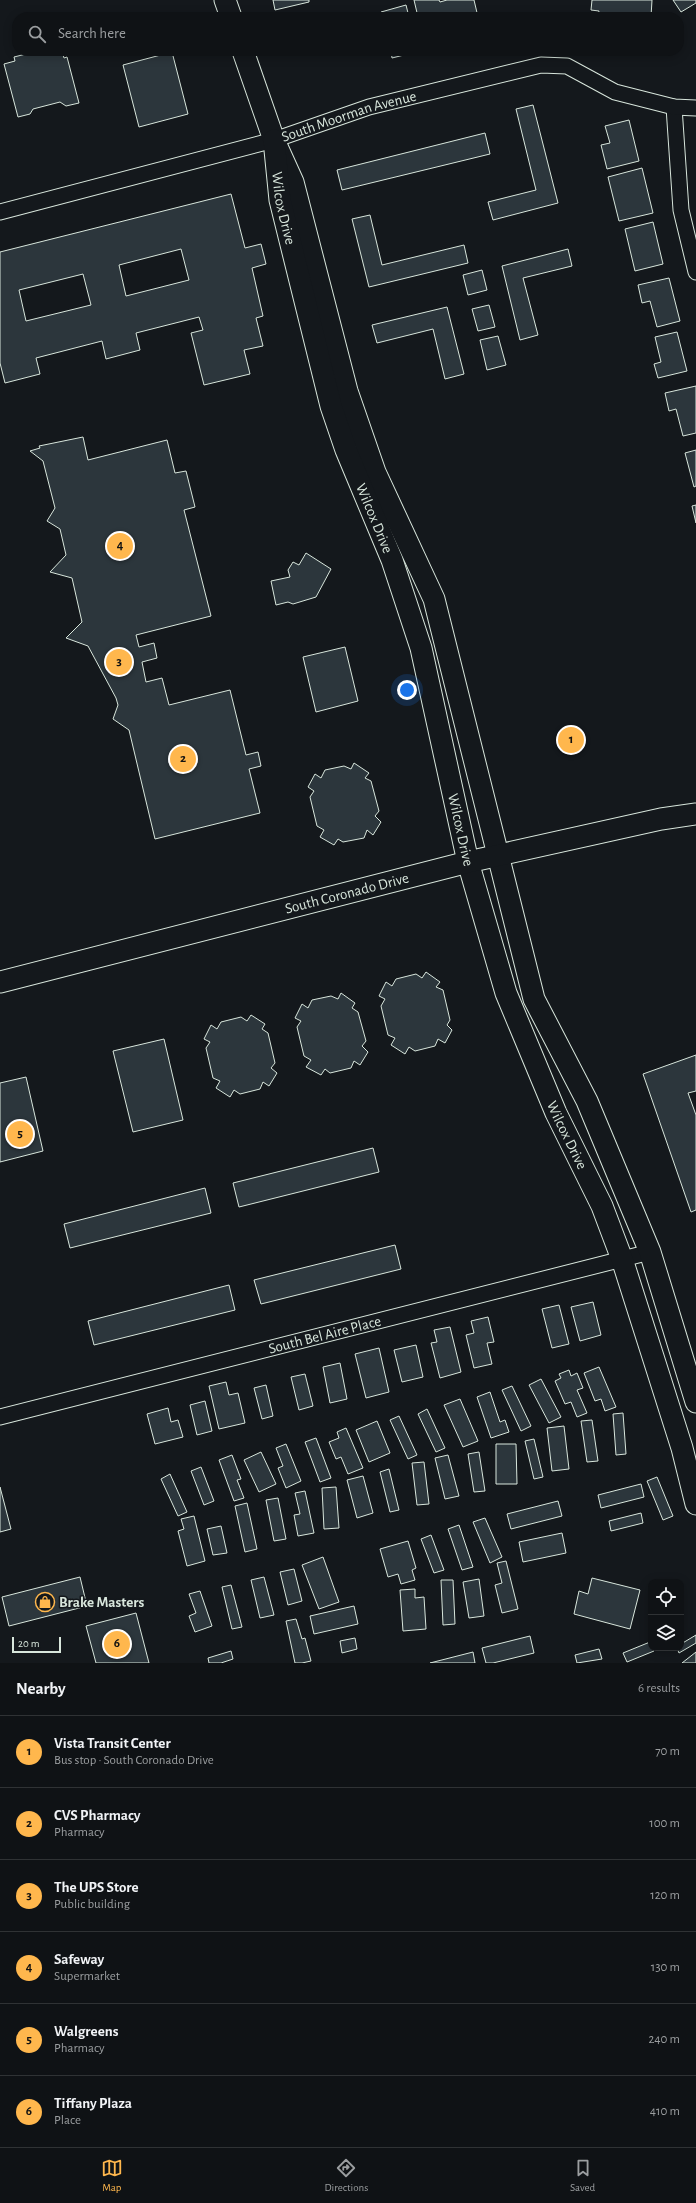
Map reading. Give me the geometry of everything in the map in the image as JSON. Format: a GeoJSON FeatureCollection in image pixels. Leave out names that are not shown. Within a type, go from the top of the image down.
{"type":"FeatureCollection","features":[{"type":"Feature","properties":{"kind":"street"},"geometry":{"type":"LineString","coordinates":[[225,0],[229,12]]}},
{"type":"Feature","properties":{"kind":"street","name":"Wilcox Drive"},"geometry":{"type":"LineString","coordinates":[[245,56],[274,140],[293,182],[347,391],[374,472],[434,599],[499,854],[534,999],[587,1101],[650,1252],[696,1402]]}},
{"type":"Feature","properties":{"kind":"street","name":"South Moorman Avenue"},"geometry":{"type":"LineString","coordinates":[[0,212],[274,140],[369,107],[541,65],[567,66],[615,92],[674,107],[696,108]]}},
{"type":"Feature","properties":{"kind":"street"},"geometry":{"type":"LineString","coordinates":[[674,107],[680,210],[696,272]]}},
{"type":"Feature","properties":{"kind":"street","name":"Wilcox Drive"},"geometry":{"type":"LineString","coordinates":[[274,140],[280,200],[331,406],[346,450],[392,560],[422,648],[468,862],[506,993],[556,1113],[602,1206],[622,1259],[682,1448],[696,1504]]}},
{"type":"Feature","properties":{"kind":"street","name":"South Coronado Drive"},"geometry":{"type":"LineString","coordinates":[[0,982],[499,854],[661,819],[696,814]]}},
{"type":"Feature","properties":{"kind":"street","name":"South Bel Aire Place"},"geometry":{"type":"LineString","coordinates":[[0,1417],[650,1252]]}},
{"type":"Feature","properties":{"kind":"building"},"geometry":{"type":"Polygon","coordinates":[[[273,0],[309,0],[309,2],[275,10],[273,0]]]}},
{"type":"Feature","properties":{"kind":"building"},"geometry":{"type":"Polygon","coordinates":[[[414,0],[439,0],[440,2],[447,0],[474,0],[477,12],[417,12],[414,0]]]}},
{"type":"Feature","properties":{"kind":"building"},"geometry":{"type":"Polygon","coordinates":[[[592,0],[652,0],[651,12],[599,12],[591,10],[592,0]]]}},
{"type":"Feature","properties":{"kind":"building"},"geometry":{"type":"Polygon","coordinates":[[[673,0],[696,0],[696,3],[681,12],[673,0]]]}},
{"type":"Feature","properties":{"kind":"building"},"geometry":{"type":"Polygon","coordinates":[[[406,5],[408,12],[381,12],[406,5]]]}},
{"type":"Feature","properties":{"kind":"building"},"geometry":{"type":"Polygon","coordinates":[[[157,56],[173,56],[188,114],[139,127],[123,65],[157,56]]]}},
{"type":"Feature","properties":{"kind":"building"},"geometry":{"type":"Polygon","coordinates":[[[14,57],[67,57],[79,103],[66,106],[60,102],[33,109],[30,114],[18,117],[4,64],[15,61],[14,57]]]}},
{"type":"Feature","properties":{"kind":"building"},"geometry":{"type":"Polygon","coordinates":[[[533,105],[558,203],[493,220],[488,202],[536,190],[516,109],[533,105]]]}},
{"type":"Feature","properties":{"kind":"building"},"geometry":{"type":"Polygon","coordinates":[[[629,120],[639,161],[607,169],[601,145],[610,143],[605,126],[629,120]]]}},
{"type":"Feature","properties":{"kind":"building"},"geometry":{"type":"Polygon","coordinates":[[[485,133],[490,154],[342,190],[337,170],[485,133]]]}},
{"type":"Feature","properties":{"kind":"building"},"geometry":{"type":"Polygon","coordinates":[[[642,168],[653,213],[619,221],[608,177],[642,168]]]}},
{"type":"Feature","properties":{"kind":"building"},"geometry":{"type":"Polygon","coordinates":[[[231,194],[245,248],[261,244],[266,264],[252,268],[263,316],[256,318],[263,346],[244,350],[250,374],[204,385],[191,333],[203,330],[199,317],[136,333],[140,350],[106,359],[102,341],[36,358],[40,374],[5,383],[0,363],[0,252],[231,194]],[[181,249],[119,265],[126,296],[189,280],[181,249]],[[83,274],[19,290],[26,321],[91,305],[83,274]]]}},
{"type":"Feature","properties":{"kind":"building"},"geometry":{"type":"Polygon","coordinates":[[[370,215],[382,265],[464,245],[468,263],[369,287],[352,219],[370,215]]]}},
{"type":"Feature","properties":{"kind":"building"},"geometry":{"type":"Polygon","coordinates":[[[653,222],[663,264],[635,271],[625,229],[653,222]]]}},
{"type":"Feature","properties":{"kind":"building"},"geometry":{"type":"Polygon","coordinates":[[[568,249],[572,266],[523,278],[538,335],[520,340],[502,266],[568,249]]]}},
{"type":"Feature","properties":{"kind":"building"},"geometry":{"type":"Polygon","coordinates":[[[482,270],[487,290],[468,295],[463,275],[482,270]]]}},
{"type":"Feature","properties":{"kind":"building"},"geometry":{"type":"Polygon","coordinates":[[[669,278],[680,321],[657,327],[650,301],[642,303],[638,285],[669,278]]]}},
{"type":"Feature","properties":{"kind":"building"},"geometry":{"type":"Polygon","coordinates":[[[489,305],[495,327],[478,331],[472,309],[489,305]]]}},
{"type":"Feature","properties":{"kind":"building"},"geometry":{"type":"Polygon","coordinates":[[[447,307],[464,374],[445,379],[433,329],[377,343],[372,325],[447,307]]]}},
{"type":"Feature","properties":{"kind":"building"},"geometry":{"type":"Polygon","coordinates":[[[677,332],[687,371],[658,378],[654,364],[661,362],[655,337],[677,332]]]}},
{"type":"Feature","properties":{"kind":"building"},"geometry":{"type":"Polygon","coordinates":[[[498,336],[506,365],[487,370],[480,340],[498,336]]]}},
{"type":"Feature","properties":{"kind":"building"},"geometry":{"type":"Polygon","coordinates":[[[696,386],[696,433],[683,436],[676,409],[669,411],[665,393],[696,386]]]}},
{"type":"Feature","properties":{"kind":"building"},"geometry":{"type":"Polygon","coordinates":[[[83,437],[88,460],[167,440],[175,473],[186,471],[195,507],[184,510],[211,616],[136,635],[139,647],[154,643],[157,658],[142,662],[146,682],[162,678],[169,705],[230,690],[246,755],[258,752],[261,766],[249,769],[260,813],[155,839],[129,730],[113,719],[118,705],[116,698],[88,646],[66,638],[82,622],[72,578],[50,572],[66,555],[60,529],[47,521],[55,508],[43,461],[30,451],[40,448],[39,446],[83,437]]]}},
{"type":"Feature","properties":{"kind":"building"},"geometry":{"type":"Polygon","coordinates":[[[696,450],[696,486],[694,487],[685,453],[696,450]]]}},
{"type":"Feature","properties":{"kind":"building"},"geometry":{"type":"Polygon","coordinates":[[[696,505],[696,523],[692,506],[696,505]]]}},
{"type":"Feature","properties":{"kind":"building"},"geometry":{"type":"Polygon","coordinates":[[[306,553],[331,569],[316,597],[293,604],[288,602],[276,605],[271,581],[290,577],[288,570],[293,562],[299,565],[306,553]]]}},
{"type":"Feature","properties":{"kind":"building"},"geometry":{"type":"Polygon","coordinates":[[[345,647],[358,701],[316,712],[303,657],[345,647]]]}},
{"type":"Feature","properties":{"kind":"building"},"geometry":{"type":"Polygon","coordinates":[[[354,763],[369,773],[365,778],[371,781],[379,811],[375,816],[381,822],[373,835],[367,830],[364,838],[343,842],[338,839],[334,845],[320,837],[324,830],[317,826],[310,797],[314,791],[308,787],[315,774],[321,778],[325,770],[344,766],[351,769],[354,763]]]}},
{"type":"Feature","properties":{"kind":"building"},"geometry":{"type":"Polygon","coordinates":[[[426,972],[440,982],[436,987],[443,990],[450,1020],[447,1025],[452,1030],[445,1043],[438,1039],[435,1046],[415,1051],[409,1047],[405,1054],[391,1045],[395,1038],[388,1035],[381,1006],[385,999],[379,996],[386,982],[392,986],[396,979],[416,974],[422,978],[426,972]]]}},
{"type":"Feature","properties":{"kind":"building"},"geometry":{"type":"Polygon","coordinates":[[[341,993],[355,1003],[352,1008],[358,1012],[366,1041],[362,1046],[368,1052],[360,1065],[354,1061],[351,1068],[330,1073],[325,1069],[321,1075],[306,1067],[311,1060],[304,1056],[297,1027],[301,1021],[295,1018],[302,1004],[308,1008],[312,1000],[331,996],[338,999],[341,993]]]}},
{"type":"Feature","properties":{"kind":"building"},"geometry":{"type":"Polygon","coordinates":[[[251,1015],[265,1024],[262,1029],[268,1033],[275,1063],[271,1068],[277,1073],[269,1086],[263,1082],[260,1089],[240,1094],[234,1090],[230,1097],[216,1088],[220,1081],[213,1078],[206,1048],[210,1042],[204,1039],[211,1025],[217,1029],[221,1022],[241,1017],[247,1021],[251,1015]]]}},
{"type":"Feature","properties":{"kind":"building"},"geometry":{"type":"Polygon","coordinates":[[[164,1039],[183,1120],[133,1132],[113,1051],[164,1039]]]}},
{"type":"Feature","properties":{"kind":"building"},"geometry":{"type":"Polygon","coordinates":[[[696,1055],[696,1091],[688,1093],[696,1115],[696,1210],[691,1212],[643,1074],[696,1055]]]}},
{"type":"Feature","properties":{"kind":"building"},"geometry":{"type":"Polygon","coordinates":[[[26,1077],[43,1151],[0,1162],[0,1083],[26,1077]]]}},
{"type":"Feature","properties":{"kind":"building"},"geometry":{"type":"Polygon","coordinates":[[[373,1148],[379,1172],[239,1207],[233,1183],[373,1148]]]}},
{"type":"Feature","properties":{"kind":"building"},"geometry":{"type":"Polygon","coordinates":[[[205,1188],[211,1213],[70,1248],[64,1224],[205,1188]]]}},
{"type":"Feature","properties":{"kind":"building"},"geometry":{"type":"Polygon","coordinates":[[[395,1245],[401,1269],[261,1304],[254,1280],[395,1245]]]}},
{"type":"Feature","properties":{"kind":"building"},"geometry":{"type":"Polygon","coordinates":[[[229,1285],[235,1310],[94,1345],[88,1321],[229,1285]]]}},
{"type":"Feature","properties":{"kind":"building"},"geometry":{"type":"Polygon","coordinates":[[[593,1302],[601,1335],[580,1341],[571,1307],[593,1302]]]}},
{"type":"Feature","properties":{"kind":"building"},"geometry":{"type":"Polygon","coordinates":[[[559,1305],[569,1344],[552,1348],[542,1309],[559,1305]]]}},
{"type":"Feature","properties":{"kind":"building"},"geometry":{"type":"Polygon","coordinates":[[[488,1317],[494,1342],[487,1343],[492,1364],[474,1368],[466,1335],[474,1333],[471,1321],[488,1317]]]}},
{"type":"Feature","properties":{"kind":"building"},"geometry":{"type":"Polygon","coordinates":[[[450,1327],[461,1372],[440,1378],[431,1343],[437,1342],[434,1330],[450,1327]]]}},
{"type":"Feature","properties":{"kind":"building"},"geometry":{"type":"Polygon","coordinates":[[[416,1345],[423,1377],[402,1382],[394,1350],[416,1345]]]}},
{"type":"Feature","properties":{"kind":"building"},"geometry":{"type":"Polygon","coordinates":[[[379,1348],[389,1392],[366,1398],[355,1354],[379,1348]]]}},
{"type":"Feature","properties":{"kind":"building"},"geometry":{"type":"Polygon","coordinates":[[[340,1363],[347,1399],[330,1403],[323,1367],[340,1363]]]}},
{"type":"Feature","properties":{"kind":"building"},"geometry":{"type":"Polygon","coordinates":[[[599,1367],[616,1407],[605,1411],[601,1399],[595,1401],[584,1373],[599,1367]]]}},
{"type":"Feature","properties":{"kind":"building"},"geometry":{"type":"Polygon","coordinates":[[[569,1370],[571,1376],[577,1373],[583,1388],[577,1390],[587,1413],[577,1417],[571,1402],[565,1404],[555,1381],[561,1378],[559,1374],[569,1370]]]}},
{"type":"Feature","properties":{"kind":"building"},"geometry":{"type":"Polygon","coordinates":[[[305,1374],[313,1406],[299,1410],[291,1377],[305,1374]]]}},
{"type":"Feature","properties":{"kind":"building"},"geometry":{"type":"Polygon","coordinates":[[[541,1379],[561,1417],[549,1423],[529,1385],[541,1379]]]}},
{"type":"Feature","properties":{"kind":"building"},"geometry":{"type":"Polygon","coordinates":[[[226,1382],[229,1395],[238,1393],[245,1423],[219,1429],[209,1386],[226,1382]]]}},
{"type":"Feature","properties":{"kind":"building"},"geometry":{"type":"Polygon","coordinates":[[[266,1385],[273,1416],[262,1419],[254,1388],[266,1385]]]}},
{"type":"Feature","properties":{"kind":"building"},"geometry":{"type":"Polygon","coordinates":[[[512,1386],[531,1426],[521,1431],[502,1390],[512,1386]]]}},
{"type":"Feature","properties":{"kind":"building"},"geometry":{"type":"Polygon","coordinates":[[[490,1392],[500,1422],[505,1420],[509,1432],[491,1438],[477,1397],[490,1392]]]}},
{"type":"Feature","properties":{"kind":"building"},"geometry":{"type":"Polygon","coordinates":[[[460,1399],[478,1441],[463,1447],[444,1405],[460,1399]]]}},
{"type":"Feature","properties":{"kind":"building"},"geometry":{"type":"Polygon","coordinates":[[[205,1401],[212,1431],[197,1435],[190,1405],[205,1401]]]}},
{"type":"Feature","properties":{"kind":"building"},"geometry":{"type":"Polygon","coordinates":[[[168,1408],[171,1422],[178,1420],[183,1437],[155,1444],[147,1414],[168,1408]]]}},
{"type":"Feature","properties":{"kind":"building"},"geometry":{"type":"Polygon","coordinates":[[[427,1409],[445,1448],[436,1452],[418,1414],[427,1409]]]}},
{"type":"Feature","properties":{"kind":"building"},"geometry":{"type":"Polygon","coordinates":[[[623,1413],[626,1454],[616,1455],[613,1414],[623,1413]]]}},
{"type":"Feature","properties":{"kind":"building"},"geometry":{"type":"Polygon","coordinates":[[[399,1416],[417,1455],[408,1459],[390,1420],[399,1416]]]}},
{"type":"Feature","properties":{"kind":"building"},"geometry":{"type":"Polygon","coordinates":[[[592,1420],[598,1461],[587,1462],[581,1421],[592,1420]]]}},
{"type":"Feature","properties":{"kind":"building"},"geometry":{"type":"Polygon","coordinates":[[[377,1421],[390,1453],[369,1462],[356,1430],[377,1421]]]}},
{"type":"Feature","properties":{"kind":"building"},"geometry":{"type":"Polygon","coordinates":[[[564,1426],[569,1469],[552,1471],[547,1428],[564,1426]]]}},
{"type":"Feature","properties":{"kind":"building"},"geometry":{"type":"Polygon","coordinates":[[[346,1428],[363,1468],[348,1474],[341,1457],[336,1459],[329,1442],[339,1438],[337,1432],[346,1428]]]}},
{"type":"Feature","properties":{"kind":"building"},"geometry":{"type":"Polygon","coordinates":[[[316,1438],[331,1478],[320,1482],[305,1442],[316,1438]]]}},
{"type":"Feature","properties":{"kind":"building"},"geometry":{"type":"Polygon","coordinates":[[[534,1439],[543,1477],[534,1479],[525,1441],[534,1439]]]}},
{"type":"Feature","properties":{"kind":"building"},"geometry":{"type":"Polygon","coordinates":[[[286,1444],[301,1481],[286,1488],[278,1468],[283,1466],[276,1448],[286,1444]]]}},
{"type":"Feature","properties":{"kind":"building"},"geometry":{"type":"Polygon","coordinates":[[[496,1444],[516,1444],[517,1484],[496,1484],[496,1444]]]}},
{"type":"Feature","properties":{"kind":"building"},"geometry":{"type":"Polygon","coordinates":[[[261,1452],[276,1484],[259,1492],[244,1460],[261,1452]]]}},
{"type":"Feature","properties":{"kind":"building"},"geometry":{"type":"Polygon","coordinates":[[[479,1452],[485,1491],[474,1492],[468,1454],[479,1452]]]}},
{"type":"Feature","properties":{"kind":"building"},"geometry":{"type":"Polygon","coordinates":[[[232,1455],[241,1479],[237,1480],[244,1498],[234,1501],[219,1460],[232,1455]]]}},
{"type":"Feature","properties":{"kind":"building"},"geometry":{"type":"Polygon","coordinates":[[[448,1455],[459,1496],[445,1499],[435,1458],[448,1455]]]}},
{"type":"Feature","properties":{"kind":"building"},"geometry":{"type":"Polygon","coordinates":[[[424,1462],[429,1504],[417,1505],[412,1463],[424,1462]]]}},
{"type":"Feature","properties":{"kind":"building"},"geometry":{"type":"Polygon","coordinates":[[[201,1467],[214,1501],[204,1505],[191,1471],[201,1467]]]}},
{"type":"Feature","properties":{"kind":"building"},"geometry":{"type":"Polygon","coordinates":[[[389,1469],[399,1510],[390,1512],[380,1472],[389,1469]]]}},
{"type":"Feature","properties":{"kind":"building"},"geometry":{"type":"Polygon","coordinates":[[[170,1474],[187,1512],[178,1516],[161,1479],[170,1474]]]}},
{"type":"Feature","properties":{"kind":"building"},"geometry":{"type":"Polygon","coordinates":[[[363,1476],[373,1513],[357,1518],[347,1480],[363,1476]]]}},
{"type":"Feature","properties":{"kind":"building"},"geometry":{"type":"Polygon","coordinates":[[[657,1477],[673,1516],[663,1520],[647,1481],[657,1477]]]}},
{"type":"Feature","properties":{"kind":"building"},"geometry":{"type":"Polygon","coordinates":[[[641,1484],[644,1497],[601,1508],[598,1495],[641,1484]]]}},
{"type":"Feature","properties":{"kind":"building"},"geometry":{"type":"Polygon","coordinates":[[[0,1487],[11,1529],[0,1532],[0,1487]]]}},
{"type":"Feature","properties":{"kind":"building"},"geometry":{"type":"Polygon","coordinates":[[[336,1487],[339,1528],[324,1529],[322,1488],[336,1487]]]}},
{"type":"Feature","properties":{"kind":"building"},"geometry":{"type":"Polygon","coordinates":[[[305,1491],[314,1533],[298,1536],[294,1515],[300,1514],[295,1493],[305,1491]]]}},
{"type":"Feature","properties":{"kind":"building"},"geometry":{"type":"Polygon","coordinates":[[[278,1498],[286,1539],[274,1541],[266,1500],[278,1498]]]}},
{"type":"Feature","properties":{"kind":"building"},"geometry":{"type":"Polygon","coordinates":[[[558,1501],[562,1516],[511,1529],[507,1514],[558,1501]]]}},
{"type":"Feature","properties":{"kind":"building"},"geometry":{"type":"Polygon","coordinates":[[[247,1503],[257,1549],[245,1552],[235,1506],[247,1503]]]}},
{"type":"Feature","properties":{"kind":"building"},"geometry":{"type":"Polygon","coordinates":[[[641,1513],[643,1523],[611,1531],[609,1521],[641,1513]]]}},
{"type":"Feature","properties":{"kind":"building"},"geometry":{"type":"Polygon","coordinates":[[[194,1516],[205,1561],[187,1566],[178,1531],[184,1529],[181,1519],[194,1516]]]}},
{"type":"Feature","properties":{"kind":"building"},"geometry":{"type":"Polygon","coordinates":[[[485,1518],[502,1557],[490,1563],[473,1522],[485,1518]]]}},
{"type":"Feature","properties":{"kind":"building"},"geometry":{"type":"Polygon","coordinates":[[[459,1525],[473,1567],[462,1570],[448,1529],[459,1525]]]}},
{"type":"Feature","properties":{"kind":"building"},"geometry":{"type":"Polygon","coordinates":[[[221,1526],[227,1553],[213,1555],[207,1529],[221,1526]]]}},
{"type":"Feature","properties":{"kind":"building"},"geometry":{"type":"Polygon","coordinates":[[[562,1533],[566,1553],[523,1562],[519,1542],[562,1533]]]}},
{"type":"Feature","properties":{"kind":"building"},"geometry":{"type":"Polygon","coordinates":[[[431,1535],[444,1570],[434,1573],[421,1539],[431,1535]]]}},
{"type":"Feature","properties":{"kind":"building"},"geometry":{"type":"Polygon","coordinates":[[[408,1541],[416,1568],[412,1570],[415,1580],[401,1584],[398,1574],[388,1577],[380,1549],[408,1541]]]}},
{"type":"Feature","properties":{"kind":"building"},"geometry":{"type":"Polygon","coordinates":[[[323,1557],[339,1602],[319,1609],[302,1565],[323,1557]]]}},
{"type":"Feature","properties":{"kind":"building"},"geometry":{"type":"Polygon","coordinates":[[[506,1561],[518,1609],[502,1613],[495,1585],[502,1583],[497,1563],[506,1561]]]}},
{"type":"Feature","properties":{"kind":"building"},"geometry":{"type":"Polygon","coordinates":[[[294,1569],[302,1601],[288,1605],[280,1572],[294,1569]]]}},
{"type":"Feature","properties":{"kind":"building","name":"Brake Masters"},"geometry":{"type":"Polygon","coordinates":[[[80,1577],[87,1606],[9,1626],[2,1597],[80,1577]]]}},
{"type":"Feature","properties":{"kind":"building"},"geometry":{"type":"Polygon","coordinates":[[[264,1577],[274,1615],[260,1618],[251,1580],[264,1577]]]}},
{"type":"Feature","properties":{"kind":"building"},"geometry":{"type":"Polygon","coordinates":[[[592,1578],[640,1590],[630,1629],[574,1614],[579,1591],[588,1594],[592,1578]]]}},
{"type":"Feature","properties":{"kind":"building"},"geometry":{"type":"Polygon","coordinates":[[[479,1579],[484,1616],[469,1618],[463,1582],[479,1579]]]}},
{"type":"Feature","properties":{"kind":"building"},"geometry":{"type":"Polygon","coordinates":[[[441,1580],[453,1580],[455,1624],[443,1625],[441,1580]]]}},
{"type":"Feature","properties":{"kind":"building"},"geometry":{"type":"Polygon","coordinates":[[[231,1585],[242,1627],[232,1629],[222,1587],[231,1585]]]}},
{"type":"Feature","properties":{"kind":"building"},"geometry":{"type":"Polygon","coordinates":[[[415,1589],[415,1598],[424,1597],[426,1629],[403,1631],[400,1590],[415,1589]]]}},
{"type":"Feature","properties":{"kind":"building"},"geometry":{"type":"Polygon","coordinates":[[[200,1591],[212,1626],[195,1632],[189,1616],[196,1613],[189,1594],[200,1591]]]}},
{"type":"Feature","properties":{"kind":"building"},"geometry":{"type":"Polygon","coordinates":[[[354,1606],[358,1624],[314,1634],[310,1616],[354,1606]]]}},
{"type":"Feature","properties":{"kind":"building"},"geometry":{"type":"Polygon","coordinates":[[[136,1613],[149,1663],[96,1663],[86,1626],[136,1613]]]}},
{"type":"Feature","properties":{"kind":"building"},"geometry":{"type":"Polygon","coordinates":[[[296,1619],[302,1639],[305,1638],[311,1661],[295,1663],[286,1621],[296,1619]]]}},
{"type":"Feature","properties":{"kind":"building"},"geometry":{"type":"Polygon","coordinates":[[[696,1635],[696,1643],[684,1650],[684,1642],[696,1635]]]}},
{"type":"Feature","properties":{"kind":"building"},"geometry":{"type":"Polygon","coordinates":[[[530,1636],[534,1653],[493,1663],[486,1663],[482,1648],[530,1636]]]}},
{"type":"Feature","properties":{"kind":"building"},"geometry":{"type":"Polygon","coordinates":[[[355,1638],[357,1649],[342,1653],[340,1641],[355,1638]]]}},
{"type":"Feature","properties":{"kind":"building"},"geometry":{"type":"Polygon","coordinates":[[[648,1643],[648,1651],[654,1651],[627,1662],[623,1653],[648,1643]]]}},
{"type":"Feature","properties":{"kind":"building"},"geometry":{"type":"Polygon","coordinates":[[[599,1649],[602,1659],[577,1663],[575,1655],[599,1649]]]}},
{"type":"Feature","properties":{"kind":"building"},"geometry":{"type":"Polygon","coordinates":[[[231,1651],[233,1659],[221,1663],[209,1663],[208,1658],[231,1651]]]}},
{"type":"Feature","properties":{"kind":"building"},"geometry":{"type":"Polygon","coordinates":[[[473,1652],[475,1663],[430,1663],[473,1652]]]}},
{"type":"Feature","properties":{"kind":"building"},"geometry":{"type":"Polygon","coordinates":[[[696,1652],[696,1663],[682,1663],[696,1652]]]}},
{"type":"Feature","properties":{"kind":"place","name":"Safeway"},"geometry":{"type":"Point","coordinates":[120,546]}},
{"type":"Feature","properties":{"kind":"place","name":"The UPS Store"},"geometry":{"type":"Point","coordinates":[119,662]}},
{"type":"Feature","properties":{"kind":"place","name":"Vista Transit Center"},"geometry":{"type":"Point","coordinates":[571,740]}},
{"type":"Feature","properties":{"kind":"place","name":"CVS Pharmacy"},"geometry":{"type":"Point","coordinates":[183,759]}},
{"type":"Feature","properties":{"kind":"place","name":"Walgreens"},"geometry":{"type":"Point","coordinates":[20,1134]}},
{"type":"Feature","properties":{"kind":"place","name":"Brake Masters"},"geometry":{"type":"Point","coordinates":[45,1602]}},
{"type":"Feature","properties":{"kind":"place","name":"Tiffany Plaza"},"geometry":{"type":"Point","coordinates":[117,1644]}}]}
